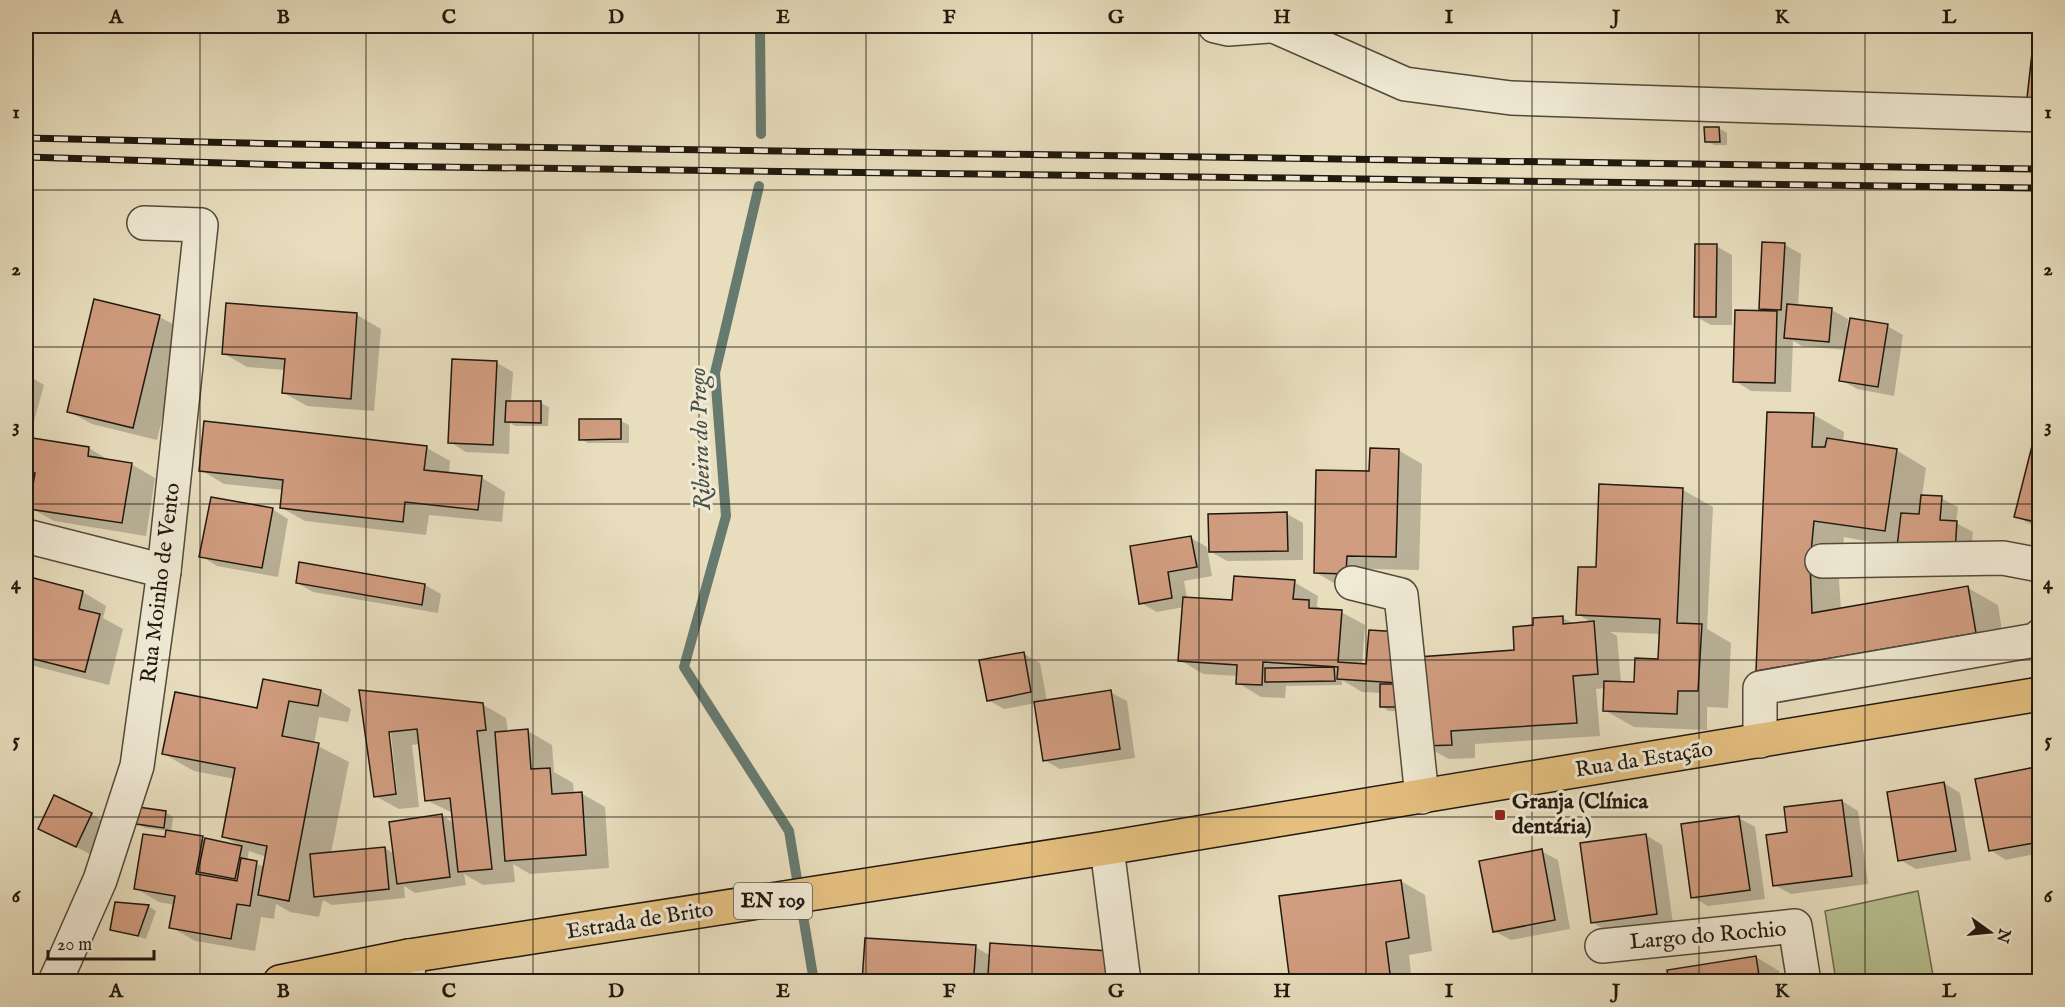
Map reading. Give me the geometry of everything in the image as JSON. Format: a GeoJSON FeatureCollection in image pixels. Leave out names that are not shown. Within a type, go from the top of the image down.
{"type":"FeatureCollection","features":[{"type":"Feature","properties":{"kind":"main road","name":"Rua da Estação"},"geometry":{"type":"LineString","coordinates":[[1107,848],[2040,694]]}},
{"type":"Feature","properties":{"kind":"main road","name":"Estrada de Brito"},"geometry":{"type":"LineString","coordinates":[[280,981],[409,969],[628,922],[1107,848]]}},
{"type":"Feature","properties":{"kind":"street"},"geometry":{"type":"LineString","coordinates":[[1215,26],[1228,29],[1269,26]]}},
{"type":"Feature","properties":{"kind":"street"},"geometry":{"type":"LineString","coordinates":[[1274,26],[1405,84],[1511,98],[2040,115]]}},
{"type":"Feature","properties":{"kind":"street","name":"Rua Moinho de Vento"},"geometry":{"type":"LineString","coordinates":[[55,981],[100,880],[137,766],[164,571],[201,225],[144,223]]}},
{"type":"Feature","properties":{"kind":"street"},"geometry":{"type":"LineString","coordinates":[[26,536],[164,571]]}},
{"type":"Feature","properties":{"kind":"street"},"geometry":{"type":"LineString","coordinates":[[1822,561],[2003,558],[2040,565]]}},
{"type":"Feature","properties":{"kind":"street"},"geometry":{"type":"LineString","coordinates":[[1352,583],[1401,596],[1422,797]]}},
{"type":"Feature","properties":{"kind":"street"},"geometry":{"type":"LineString","coordinates":[[1760,741],[1760,687],[2036,640],[2040,636]]}},
{"type":"Feature","properties":{"kind":"street"},"geometry":{"type":"LineString","coordinates":[[1107,848],[1124,981]]}},
{"type":"Feature","properties":{"kind":"street","name":"Largo do Rochio"},"geometry":{"type":"LineString","coordinates":[[1602,946],[1796,926],[1804,981]]}},
{"type":"Feature","properties":{"kind":"green space"},"geometry":{"type":"Polygon","coordinates":[[[1918,891],[1934,981],[1836,981],[1825,911],[1918,891]]]}},
{"type":"Feature","properties":{"kind":"building"},"geometry":{"type":"Polygon","coordinates":[[[2035,26],[2040,26],[2040,99],[2027,98],[2035,26]]]}},
{"type":"Feature","properties":{"kind":"building"},"geometry":{"type":"Polygon","coordinates":[[[1704,127],[1719,127],[1720,142],[1705,142],[1704,127]]]}},
{"type":"Feature","properties":{"kind":"building"},"geometry":{"type":"Polygon","coordinates":[[[1762,242],[1785,243],[1781,310],[1759,309],[1762,242]]]}},
{"type":"Feature","properties":{"kind":"building"},"geometry":{"type":"Polygon","coordinates":[[[1695,244],[1717,244],[1716,317],[1694,317],[1695,244]]]}},
{"type":"Feature","properties":{"kind":"building"},"geometry":{"type":"Polygon","coordinates":[[[94,299],[160,315],[133,428],[67,412],[94,299]]]}},
{"type":"Feature","properties":{"kind":"building"},"geometry":{"type":"Polygon","coordinates":[[[226,303],[357,313],[351,399],[282,393],[285,359],[222,354],[226,303]]]}},
{"type":"Feature","properties":{"kind":"building"},"geometry":{"type":"Polygon","coordinates":[[[1787,304],[1832,308],[1829,342],[1784,338],[1787,304]]]}},
{"type":"Feature","properties":{"kind":"building"},"geometry":{"type":"Polygon","coordinates":[[[1735,310],[1777,311],[1775,383],[1733,382],[1735,310]]]}},
{"type":"Feature","properties":{"kind":"building"},"geometry":{"type":"Polygon","coordinates":[[[1850,318],[1888,324],[1878,387],[1839,381],[1850,318]]]}},
{"type":"Feature","properties":{"kind":"building"},"geometry":{"type":"Polygon","coordinates":[[[452,359],[497,361],[493,445],[448,443],[452,359]]]}},
{"type":"Feature","properties":{"kind":"building"},"geometry":{"type":"Polygon","coordinates":[[[506,401],[541,401],[541,423],[505,422],[506,401]]]}},
{"type":"Feature","properties":{"kind":"building"},"geometry":{"type":"Polygon","coordinates":[[[1767,412],[1814,413],[1812,447],[1825,447],[1827,438],[1897,449],[1885,531],[1814,521],[1810,563],[1812,613],[1968,586],[1976,633],[1756,671],[1767,412]]]}},
{"type":"Feature","properties":{"kind":"building"},"geometry":{"type":"Polygon","coordinates":[[[579,419],[621,419],[621,439],[579,440],[579,419]]]}},
{"type":"Feature","properties":{"kind":"building"},"geometry":{"type":"Polygon","coordinates":[[[204,421],[427,446],[424,470],[482,476],[478,510],[405,502],[403,522],[280,508],[283,480],[199,471],[204,421]]]}},
{"type":"Feature","properties":{"kind":"building"},"geometry":{"type":"Polygon","coordinates":[[[26,437],[89,447],[88,456],[132,463],[122,523],[29,509],[35,473],[26,472],[26,437]]]}},
{"type":"Feature","properties":{"kind":"building"},"geometry":{"type":"Polygon","coordinates":[[[2032,446],[2040,448],[2040,523],[2014,517],[2032,446]]]}},
{"type":"Feature","properties":{"kind":"building"},"geometry":{"type":"Polygon","coordinates":[[[1370,448],[1399,449],[1396,557],[1347,556],[1346,574],[1314,573],[1316,470],[1369,471],[1370,448]]]}},
{"type":"Feature","properties":{"kind":"building"},"geometry":{"type":"Polygon","coordinates":[[[1599,484],[1683,488],[1677,623],[1702,624],[1698,691],[1678,691],[1677,714],[1603,711],[1604,681],[1634,682],[1635,658],[1658,659],[1660,619],[1576,615],[1578,567],[1596,567],[1599,484]]]}},
{"type":"Feature","properties":{"kind":"building"},"geometry":{"type":"Polygon","coordinates":[[[1921,495],[1942,496],[1940,520],[1957,521],[1955,552],[1897,547],[1901,513],[1919,514],[1921,495]]]}},
{"type":"Feature","properties":{"kind":"building"},"geometry":{"type":"Polygon","coordinates":[[[211,497],[273,508],[262,568],[199,557],[211,497]]]}},
{"type":"Feature","properties":{"kind":"building"},"geometry":{"type":"Polygon","coordinates":[[[1287,512],[1288,551],[1209,552],[1208,514],[1287,512]]]}},
{"type":"Feature","properties":{"kind":"building"},"geometry":{"type":"Polygon","coordinates":[[[1191,536],[1197,567],[1168,572],[1172,598],[1139,604],[1130,546],[1191,536]]]}},
{"type":"Feature","properties":{"kind":"building"},"geometry":{"type":"Polygon","coordinates":[[[299,562],[425,584],[422,605],[296,583],[299,562]]]}},
{"type":"Feature","properties":{"kind":"building"},"geometry":{"type":"Polygon","coordinates":[[[26,576],[83,591],[79,609],[100,614],[85,672],[26,657],[26,576]]]}},
{"type":"Feature","properties":{"kind":"building"},"geometry":{"type":"Polygon","coordinates":[[[1234,576],[1295,580],[1293,599],[1309,600],[1309,608],[1342,610],[1338,662],[1366,664],[1369,630],[1402,632],[1398,683],[1337,679],[1338,667],[1263,662],[1262,685],[1236,684],[1237,665],[1178,661],[1183,597],[1232,600],[1234,576]]]}},
{"type":"Feature","properties":{"kind":"building"},"geometry":{"type":"Polygon","coordinates":[[[1563,616],[1563,624],[1594,621],[1598,674],[1573,676],[1577,723],[1451,731],[1452,745],[1424,746],[1418,657],[1514,650],[1513,627],[1533,625],[1533,618],[1563,616]]]}},
{"type":"Feature","properties":{"kind":"building"},"geometry":{"type":"Polygon","coordinates":[[[1024,652],[1031,692],[987,701],[979,660],[1024,652]]]}},
{"type":"Feature","properties":{"kind":"building"},"geometry":{"type":"Polygon","coordinates":[[[1334,667],[1335,681],[1265,682],[1265,668],[1334,667]]]}},
{"type":"Feature","properties":{"kind":"building"},"geometry":{"type":"Polygon","coordinates":[[[263,679],[321,690],[318,706],[289,701],[282,736],[319,743],[289,901],[258,895],[267,846],[222,837],[235,768],[162,754],[175,692],[257,708],[263,679]]]}},
{"type":"Feature","properties":{"kind":"building"},"geometry":{"type":"Polygon","coordinates":[[[1380,684],[1403,684],[1403,707],[1380,707],[1380,684]]]}},
{"type":"Feature","properties":{"kind":"building"},"geometry":{"type":"Polygon","coordinates":[[[359,690],[483,703],[486,730],[477,731],[492,869],[458,872],[450,798],[425,801],[417,729],[389,732],[396,794],[374,797],[359,690]]]}},
{"type":"Feature","properties":{"kind":"building"},"geometry":{"type":"Polygon","coordinates":[[[1111,690],[1120,749],[1043,761],[1034,702],[1111,690]]]}},
{"type":"Feature","properties":{"kind":"building"},"geometry":{"type":"Polygon","coordinates":[[[528,729],[531,769],[550,768],[552,794],[582,792],[586,855],[505,861],[495,732],[528,729]]]}},
{"type":"Feature","properties":{"kind":"building"},"geometry":{"type":"Polygon","coordinates":[[[2040,766],[2040,842],[1989,851],[1975,779],[2040,766]]]}},
{"type":"Feature","properties":{"kind":"building"},"geometry":{"type":"Polygon","coordinates":[[[1944,782],[1956,851],[1898,861],[1887,792],[1944,782]]]}},
{"type":"Feature","properties":{"kind":"building"},"geometry":{"type":"Polygon","coordinates":[[[54,795],[92,813],[76,847],[38,829],[54,795]]]}},
{"type":"Feature","properties":{"kind":"building"},"geometry":{"type":"Polygon","coordinates":[[[1842,800],[1852,876],[1773,886],[1766,835],[1787,832],[1784,807],[1842,800]]]}},
{"type":"Feature","properties":{"kind":"building"},"geometry":{"type":"Polygon","coordinates":[[[138,807],[166,811],[164,828],[136,824],[138,807]]]}},
{"type":"Feature","properties":{"kind":"building"},"geometry":{"type":"Polygon","coordinates":[[[442,814],[450,877],[397,884],[389,822],[442,814]]]}},
{"type":"Feature","properties":{"kind":"building"},"geometry":{"type":"Polygon","coordinates":[[[1739,816],[1750,890],[1691,898],[1681,824],[1739,816]]]}},
{"type":"Feature","properties":{"kind":"building"},"geometry":{"type":"Polygon","coordinates":[[[166,830],[203,836],[196,874],[237,881],[241,858],[257,861],[250,906],[237,904],[231,939],[169,928],[175,896],[134,889],[143,834],[165,837],[166,830]]]}},
{"type":"Feature","properties":{"kind":"building"},"geometry":{"type":"Polygon","coordinates":[[[1646,834],[1657,914],[1591,923],[1580,843],[1646,834]]]}},
{"type":"Feature","properties":{"kind":"building"},"geometry":{"type":"Polygon","coordinates":[[[205,838],[242,846],[235,879],[198,872],[205,838]]]}},
{"type":"Feature","properties":{"kind":"building"},"geometry":{"type":"Polygon","coordinates":[[[385,847],[389,889],[314,897],[310,854],[385,847]]]}},
{"type":"Feature","properties":{"kind":"building"},"geometry":{"type":"Polygon","coordinates":[[[1542,849],[1555,920],[1493,932],[1479,861],[1542,849]]]}},
{"type":"Feature","properties":{"kind":"building"},"geometry":{"type":"Polygon","coordinates":[[[1401,880],[1409,938],[1386,942],[1391,982],[1290,982],[1279,896],[1401,880]]]}},
{"type":"Feature","properties":{"kind":"building"},"geometry":{"type":"Polygon","coordinates":[[[115,902],[149,905],[138,936],[110,930],[115,902]]]}},
{"type":"Feature","properties":{"kind":"building"},"geometry":{"type":"Polygon","coordinates":[[[865,938],[976,945],[974,974],[988,975],[990,943],[1109,951],[1107,982],[862,982],[865,938]]]}},
{"type":"Feature","properties":{"kind":"building"},"geometry":{"type":"Polygon","coordinates":[[[1756,956],[1760,982],[1669,982],[1667,970],[1756,956]]]}},
{"type":"Feature","properties":{"kind":"waterway","name":"Ribeira do Prego"},"geometry":{"type":"LineString","coordinates":[[760,26],[761,134]]}},
{"type":"Feature","properties":{"kind":"waterway","name":"Ribeira do Prego"},"geometry":{"type":"LineString","coordinates":[[759,186],[715,373],[726,516],[684,667],[789,831],[814,982]]}},
{"type":"Feature","properties":{"kind":"railway"},"geometry":{"type":"LineString","coordinates":[[26,138],[291,144],[2040,169]]}},
{"type":"Feature","properties":{"kind":"railway"},"geometry":{"type":"LineString","coordinates":[[26,157],[291,165],[2040,188]]}},
{"type":"Feature","properties":{"kind":"place","name":"Granja (Clínica dentária)"},"geometry":{"type":"Point","coordinates":[1500,815]}}]}
